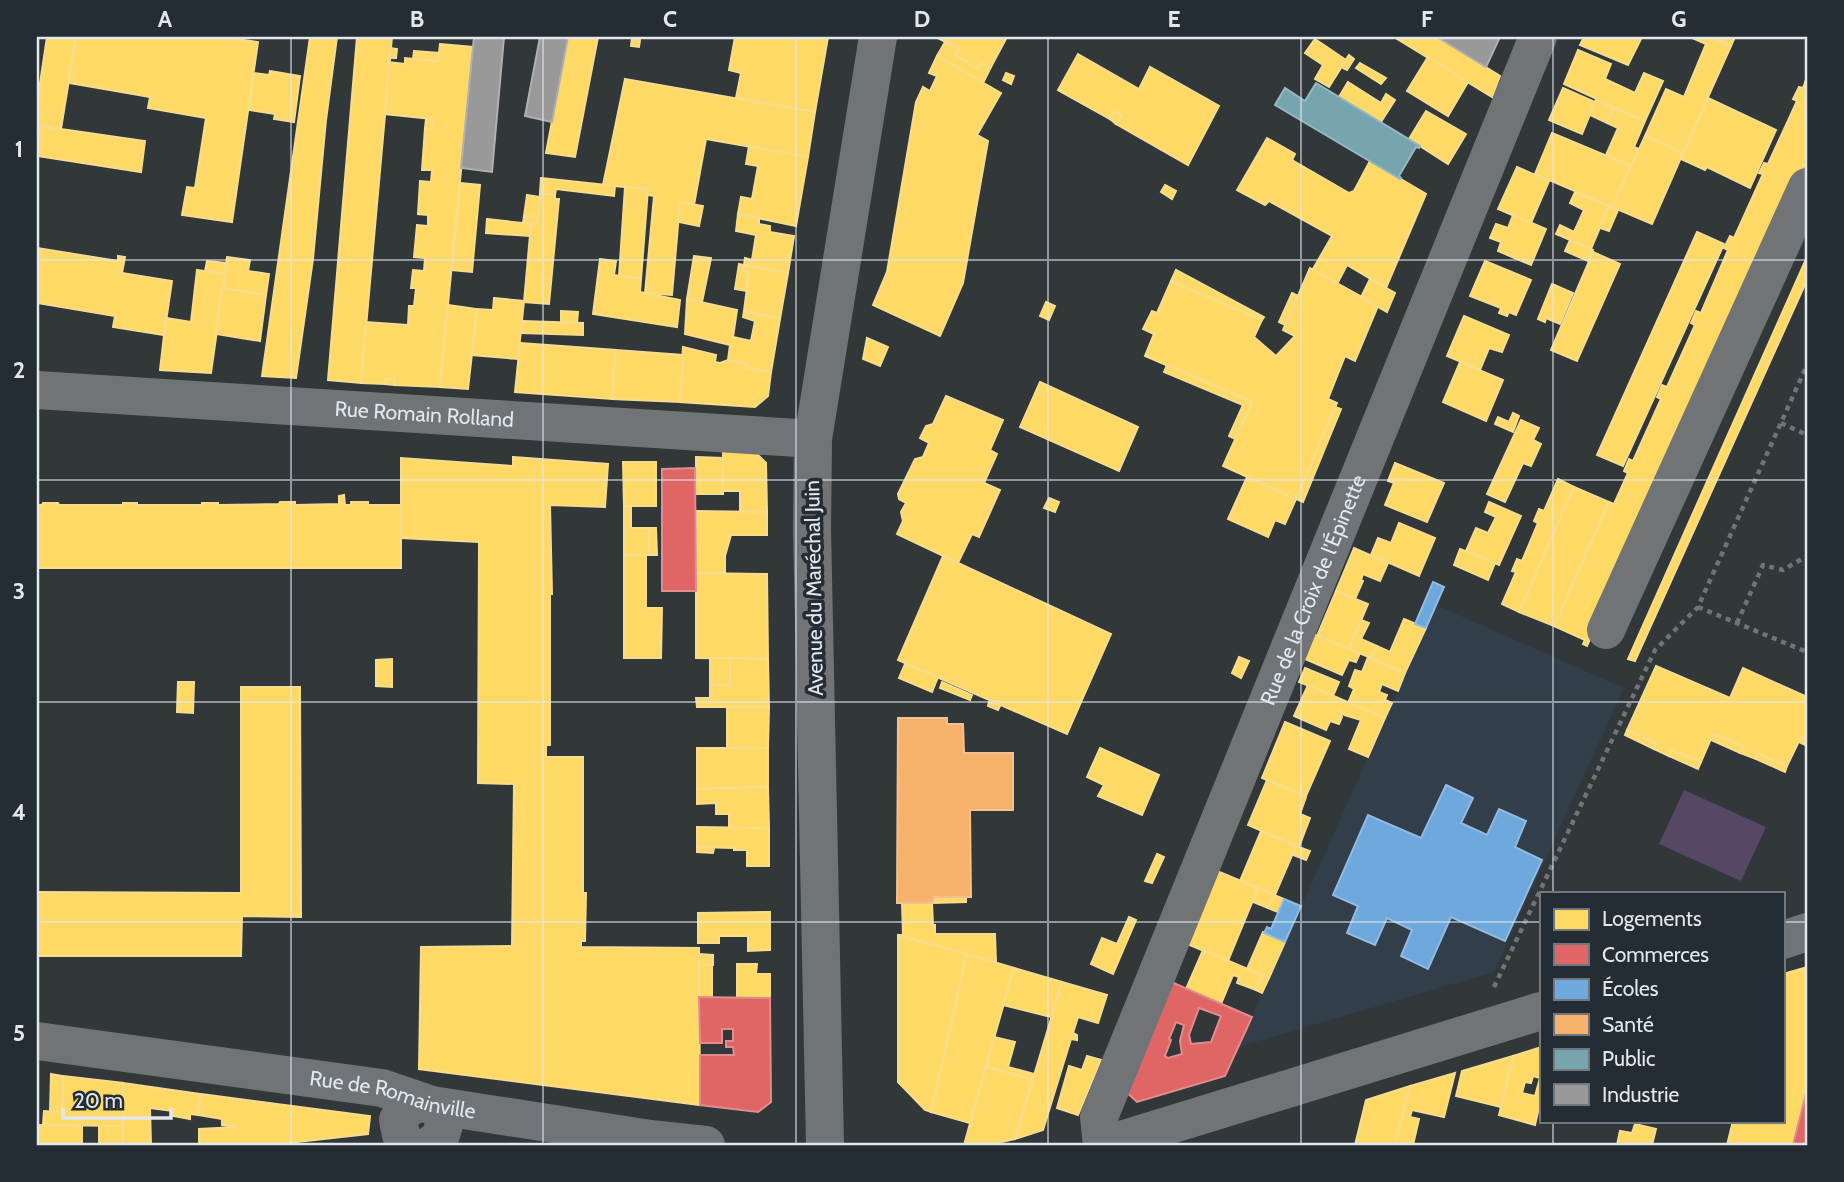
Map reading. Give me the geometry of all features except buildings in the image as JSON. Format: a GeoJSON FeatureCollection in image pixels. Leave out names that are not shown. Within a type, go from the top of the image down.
{"type":"FeatureCollection","features":[{"type":"Feature","properties":{"kind":"street","name":"Avenue du Maréchal Juin"},"geometry":{"type":"LineString","coordinates":[[825,1145],[812,528],[813,439],[878,37]]}},
{"type":"Feature","properties":{"kind":"street","name":"Rue de la Croix de l'Épinette"},"geometry":{"type":"LineString","coordinates":[[1103,1145],[1099,1117],[1538,37]]}},
{"type":"Feature","properties":{"kind":"street"},"geometry":{"type":"LineString","coordinates":[[1606,629],[1807,187]]}},
{"type":"Feature","properties":{"kind":"street","name":"Rue Romain Rolland"},"geometry":{"type":"LineString","coordinates":[[37,390],[813,439]]}},
{"type":"Feature","properties":{"kind":"street"},"geometry":{"type":"LineString","coordinates":[[1784,940],[1807,932]]}},
{"type":"Feature","properties":{"kind":"street"},"geometry":{"type":"LineString","coordinates":[[1103,1145],[1540,1011]]}},
{"type":"Feature","properties":{"kind":"street","name":"Rue de Romainville"},"geometry":{"type":"LineString","coordinates":[[37,1041],[382,1088],[428,1104],[650,1139],[706,1145]]}},
{"type":"Feature","properties":{"kind":"street"},"geometry":{"type":"LineString","coordinates":[[407,1145],[401,1135],[398,1121],[411,1105],[428,1104],[442,1114],[444,1125],[440,1138],[430,1145]]}},
{"type":"Feature","properties":{"kind":"path"},"geometry":{"type":"LineString","coordinates":[[1473,1032],[1655,650],[1698,607],[1807,365]]}},
{"type":"Feature","properties":{"kind":"path"},"geometry":{"type":"LineString","coordinates":[[1781,424],[1807,435]]}},
{"type":"Feature","properties":{"kind":"path"},"geometry":{"type":"LineString","coordinates":[[1737,623],[1763,565],[1783,570],[1807,556]]}},
{"type":"Feature","properties":{"kind":"path"},"geometry":{"type":"LineString","coordinates":[[1698,607],[1807,652]]}},
{"type":"Feature","properties":{"kind":"shaded area"},"geometry":{"type":"Polygon","coordinates":[[[1436,605],[1624,688],[1494,972],[1238,1047],[1436,605]]]}},
{"type":"Feature","properties":{"kind":"shaded area"},"geometry":{"type":"Polygon","coordinates":[[[1684,790],[1766,827],[1741,881],[1659,844],[1684,790]]]}}]}
